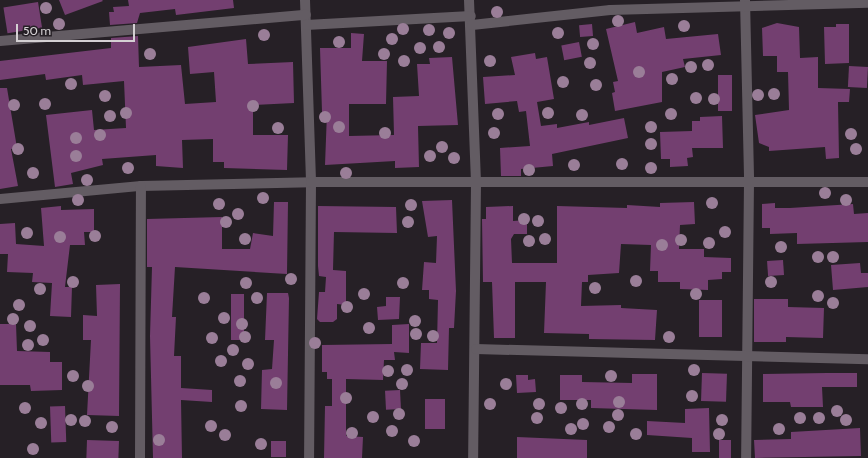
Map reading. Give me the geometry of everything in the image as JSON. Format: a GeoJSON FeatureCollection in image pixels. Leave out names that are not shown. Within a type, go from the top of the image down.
{"type":"FeatureCollection","features":[{"type":"Feature","properties":{"kind":"street"},"geometry":{"type":"LineString","coordinates":[[306,0],[311,182],[309,458]]}},
{"type":"Feature","properties":{"kind":"street"},"geometry":{"type":"LineString","coordinates":[[469,0],[476,183],[476,349],[473,458]]}},
{"type":"Feature","properties":{"kind":"street"},"geometry":{"type":"LineString","coordinates":[[0,41],[306,20],[471,21],[610,10],[745,2],[868,2]]}},
{"type":"Feature","properties":{"kind":"street"},"geometry":{"type":"LineString","coordinates":[[745,2],[749,182],[746,458]]}},
{"type":"Feature","properties":{"kind":"street"},"geometry":{"type":"LineString","coordinates":[[0,199],[141,186],[311,182],[868,182]]}},
{"type":"Feature","properties":{"kind":"street"},"geometry":{"type":"LineString","coordinates":[[140,458],[141,186]]}},
{"type":"Feature","properties":{"kind":"street"},"geometry":{"type":"LineString","coordinates":[[476,349],[747,358],[868,359]]}},
{"type":"Feature","properties":{"kind":"building"},"geometry":{"type":"Polygon","coordinates":[[[59,0],[102,0],[103,1],[65,15],[59,0]]]}},
{"type":"Feature","properties":{"kind":"building"},"geometry":{"type":"Polygon","coordinates":[[[128,0],[233,0],[234,8],[176,15],[175,9],[140,13],[137,23],[110,25],[109,12],[114,12],[113,7],[129,6],[128,0]]]}},
{"type":"Feature","properties":{"kind":"building"},"geometry":{"type":"Polygon","coordinates":[[[38,2],[42,28],[7,33],[3,7],[38,2]]]}},
{"type":"Feature","properties":{"kind":"building"},"geometry":{"type":"Polygon","coordinates":[[[635,22],[637,33],[664,27],[666,39],[718,34],[721,55],[683,59],[685,67],[662,72],[662,102],[615,111],[612,93],[615,92],[613,82],[618,81],[606,29],[635,22]]]}},
{"type":"Feature","properties":{"kind":"building"},"geometry":{"type":"Polygon","coordinates":[[[777,23],[799,27],[800,58],[818,57],[818,88],[850,89],[849,102],[838,102],[839,158],[826,159],[825,147],[769,151],[769,147],[759,143],[755,115],[789,110],[788,72],[777,72],[777,56],[763,56],[762,28],[777,23]]]}},
{"type":"Feature","properties":{"kind":"building"},"geometry":{"type":"Polygon","coordinates":[[[592,24],[593,36],[580,37],[579,25],[592,24]]]}},
{"type":"Feature","properties":{"kind":"building"},"geometry":{"type":"Polygon","coordinates":[[[836,24],[849,24],[849,63],[825,64],[824,27],[836,27],[836,24]]]}},
{"type":"Feature","properties":{"kind":"building"},"geometry":{"type":"Polygon","coordinates":[[[351,33],[364,34],[362,61],[387,61],[386,104],[349,104],[349,136],[394,135],[393,97],[419,96],[417,64],[430,64],[429,58],[452,57],[458,125],[418,126],[419,167],[395,168],[395,161],[325,165],[327,112],[322,112],[320,48],[351,48],[351,33]]]}},
{"type":"Feature","properties":{"kind":"building"},"geometry":{"type":"Polygon","coordinates":[[[138,36],[139,67],[181,65],[185,104],[216,102],[214,72],[190,74],[188,47],[246,39],[248,64],[293,62],[294,103],[253,105],[253,135],[288,135],[287,170],[224,168],[224,162],[213,162],[213,139],[182,140],[183,168],[156,166],[156,155],[102,159],[103,165],[71,173],[73,184],[55,187],[46,115],[92,110],[94,130],[126,128],[124,81],[83,85],[82,75],[46,80],[45,74],[0,80],[0,61],[111,48],[111,38],[138,36]]]}},
{"type":"Feature","properties":{"kind":"building"},"geometry":{"type":"Polygon","coordinates":[[[579,42],[582,57],[564,60],[561,45],[579,42]]]}},
{"type":"Feature","properties":{"kind":"building"},"geometry":{"type":"Polygon","coordinates":[[[535,53],[536,59],[547,57],[554,99],[537,102],[541,126],[557,124],[557,128],[589,122],[589,125],[624,118],[628,138],[552,154],[553,166],[521,169],[521,176],[501,176],[500,148],[530,146],[526,111],[519,112],[517,101],[485,104],[483,77],[515,75],[511,57],[535,53]]]}},
{"type":"Feature","properties":{"kind":"building"},"geometry":{"type":"Polygon","coordinates":[[[849,66],[868,67],[867,88],[848,87],[849,66]]]}},
{"type":"Feature","properties":{"kind":"building"},"geometry":{"type":"Polygon","coordinates":[[[718,75],[732,75],[732,111],[718,111],[718,75]]]}},
{"type":"Feature","properties":{"kind":"building"},"geometry":{"type":"Polygon","coordinates":[[[0,88],[7,88],[17,148],[11,149],[18,186],[0,189],[0,88]]]}},
{"type":"Feature","properties":{"kind":"building"},"geometry":{"type":"Polygon","coordinates":[[[722,116],[723,148],[692,148],[693,157],[687,158],[688,166],[670,167],[670,159],[661,159],[660,132],[692,131],[692,121],[700,121],[700,117],[722,116]]]}},
{"type":"Feature","properties":{"kind":"building"},"geometry":{"type":"Polygon","coordinates":[[[452,200],[456,291],[454,328],[449,328],[448,370],[420,369],[421,343],[437,343],[438,300],[429,299],[429,290],[422,290],[424,262],[436,263],[437,236],[428,237],[422,201],[452,200]]]}},
{"type":"Feature","properties":{"kind":"building"},"geometry":{"type":"Polygon","coordinates":[[[274,202],[288,202],[287,274],[175,267],[172,317],[176,317],[174,356],[181,356],[181,388],[212,390],[212,402],[181,400],[182,458],[153,458],[150,336],[152,267],[147,267],[147,219],[222,217],[222,249],[250,249],[253,233],[273,236],[274,202]]]}},
{"type":"Feature","properties":{"kind":"building"},"geometry":{"type":"Polygon","coordinates":[[[694,202],[695,224],[680,225],[679,249],[704,249],[704,257],[731,258],[731,272],[722,272],[722,279],[708,280],[708,290],[680,289],[680,282],[658,282],[658,271],[650,271],[651,245],[621,244],[619,273],[588,275],[588,282],[582,282],[581,306],[621,305],[621,308],[657,310],[655,340],[589,339],[589,334],[544,333],[546,282],[515,282],[515,338],[494,338],[492,282],[483,282],[482,219],[486,219],[486,207],[513,206],[513,221],[527,220],[527,234],[514,234],[511,239],[512,263],[557,263],[557,206],[627,208],[627,205],[660,207],[660,203],[694,202]]]}},
{"type":"Feature","properties":{"kind":"building"},"geometry":{"type":"Polygon","coordinates":[[[775,203],[775,208],[853,204],[854,214],[868,213],[868,242],[797,244],[797,233],[770,234],[770,228],[762,228],[762,204],[775,203]]]}},
{"type":"Feature","properties":{"kind":"building"},"geometry":{"type":"Polygon","coordinates":[[[61,206],[61,210],[94,209],[94,232],[84,232],[85,245],[70,245],[65,287],[72,287],[71,317],[50,316],[52,283],[32,282],[33,273],[7,272],[8,254],[0,254],[0,224],[15,223],[16,244],[44,246],[41,208],[61,206]]]}},
{"type":"Feature","properties":{"kind":"building"},"geometry":{"type":"Polygon","coordinates":[[[318,206],[396,207],[397,233],[334,232],[333,270],[346,271],[346,305],[337,304],[337,319],[333,322],[320,322],[317,319],[319,292],[325,292],[326,277],[319,276],[318,206]]]}},
{"type":"Feature","properties":{"kind":"building"},"geometry":{"type":"Polygon","coordinates":[[[783,260],[784,275],[768,276],[767,261],[783,260]]]}},
{"type":"Feature","properties":{"kind":"building"},"geometry":{"type":"Polygon","coordinates":[[[860,263],[861,273],[868,273],[868,287],[833,290],[831,265],[860,263]]]}},
{"type":"Feature","properties":{"kind":"building"},"geometry":{"type":"Polygon","coordinates":[[[120,284],[119,416],[87,415],[91,340],[83,340],[83,315],[97,316],[96,285],[120,284]]]}},
{"type":"Feature","properties":{"kind":"building"},"geometry":{"type":"Polygon","coordinates":[[[267,293],[288,293],[289,298],[287,410],[261,409],[262,370],[272,369],[274,340],[265,340],[267,293]]]}},
{"type":"Feature","properties":{"kind":"building"},"geometry":{"type":"Polygon","coordinates":[[[231,294],[244,294],[244,340],[231,340],[231,294]]]}},
{"type":"Feature","properties":{"kind":"building"},"geometry":{"type":"Polygon","coordinates":[[[386,297],[400,297],[399,319],[378,320],[377,307],[386,306],[386,297]]]}},
{"type":"Feature","properties":{"kind":"building"},"geometry":{"type":"Polygon","coordinates":[[[754,299],[788,299],[788,307],[824,308],[823,338],[786,337],[786,342],[754,342],[754,299]]]}},
{"type":"Feature","properties":{"kind":"building"},"geometry":{"type":"Polygon","coordinates":[[[699,300],[722,300],[722,337],[699,337],[699,300]]]}},
{"type":"Feature","properties":{"kind":"building"},"geometry":{"type":"Polygon","coordinates":[[[0,324],[16,324],[17,351],[50,352],[50,362],[62,362],[62,390],[31,391],[30,385],[0,385],[0,324]]]}},
{"type":"Feature","properties":{"kind":"building"},"geometry":{"type":"Polygon","coordinates":[[[409,324],[409,353],[394,352],[395,360],[384,360],[383,380],[346,379],[346,436],[363,437],[362,458],[324,458],[325,406],[332,406],[332,379],[327,379],[327,372],[322,372],[322,345],[392,344],[392,325],[409,324]]]}},
{"type":"Feature","properties":{"kind":"building"},"geometry":{"type":"Polygon","coordinates":[[[702,373],[727,374],[726,402],[701,401],[702,373]]]}},
{"type":"Feature","properties":{"kind":"building"},"geometry":{"type":"Polygon","coordinates":[[[857,373],[857,387],[822,387],[823,407],[791,407],[790,402],[763,402],[763,374],[857,373]]]}},
{"type":"Feature","properties":{"kind":"building"},"geometry":{"type":"Polygon","coordinates":[[[632,374],[657,374],[657,410],[591,408],[591,400],[560,400],[560,375],[582,375],[582,382],[632,383],[632,374]]]}},
{"type":"Feature","properties":{"kind":"building"},"geometry":{"type":"Polygon","coordinates":[[[516,375],[528,375],[528,380],[535,379],[536,392],[517,393],[516,375]]]}},
{"type":"Feature","properties":{"kind":"building"},"geometry":{"type":"Polygon","coordinates":[[[400,390],[401,409],[386,410],[385,391],[400,390]]]}},
{"type":"Feature","properties":{"kind":"building"},"geometry":{"type":"Polygon","coordinates":[[[425,399],[445,399],[445,429],[425,429],[425,399]]]}},
{"type":"Feature","properties":{"kind":"building"},"geometry":{"type":"Polygon","coordinates":[[[65,406],[66,442],[51,443],[50,407],[65,406]]]}},
{"type":"Feature","properties":{"kind":"building"},"geometry":{"type":"Polygon","coordinates":[[[709,408],[710,452],[692,452],[692,438],[647,435],[647,421],[685,423],[685,409],[709,408]]]}},
{"type":"Feature","properties":{"kind":"building"},"geometry":{"type":"Polygon","coordinates":[[[860,428],[861,456],[755,458],[754,440],[791,439],[791,432],[860,428]]]}},
{"type":"Feature","properties":{"kind":"building"},"geometry":{"type":"Polygon","coordinates":[[[517,437],[587,440],[587,458],[517,458],[517,437]]]}},
{"type":"Feature","properties":{"kind":"building"},"geometry":{"type":"Polygon","coordinates":[[[87,440],[119,441],[118,458],[86,458],[87,440]]]}},
{"type":"Feature","properties":{"kind":"building"},"geometry":{"type":"Polygon","coordinates":[[[719,440],[731,440],[731,458],[719,458],[719,440]]]}},
{"type":"Feature","properties":{"kind":"building"},"geometry":{"type":"Polygon","coordinates":[[[271,441],[286,441],[286,457],[271,457],[271,441]]]}}]}
